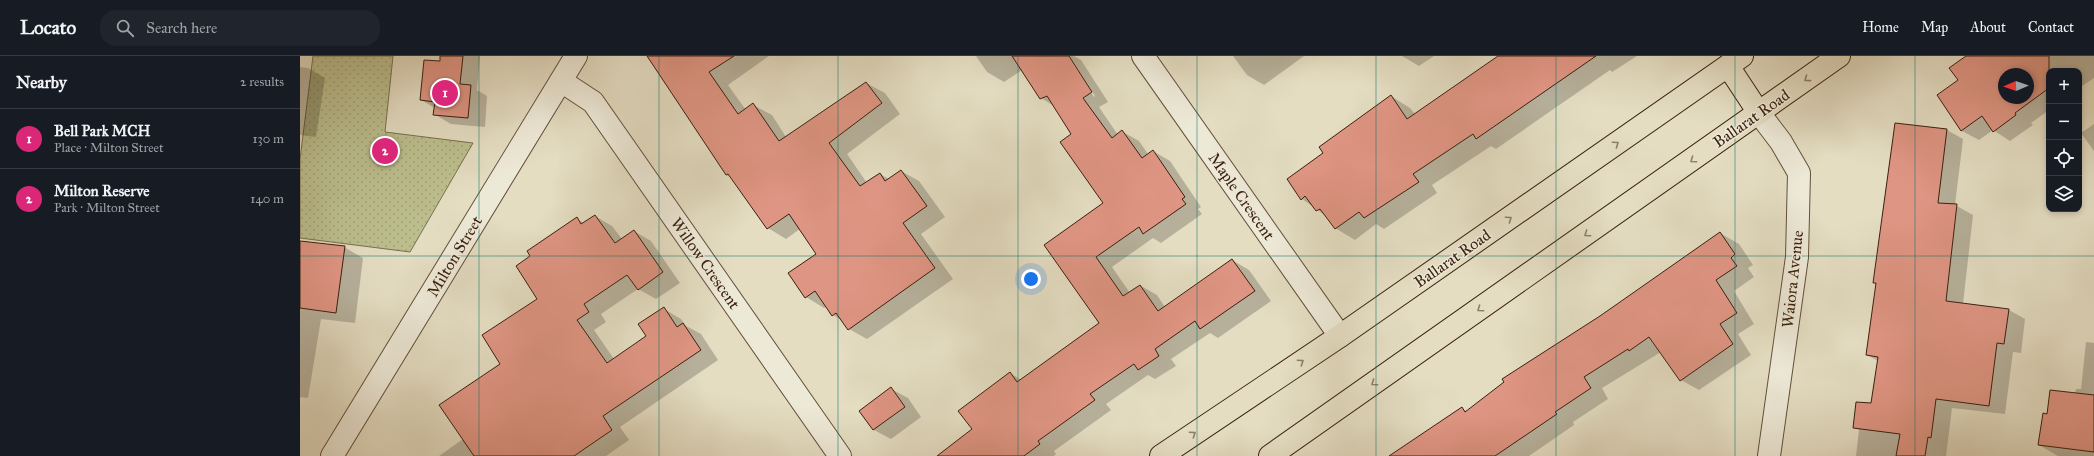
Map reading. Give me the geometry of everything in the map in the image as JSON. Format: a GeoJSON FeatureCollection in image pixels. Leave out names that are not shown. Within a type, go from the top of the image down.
{"type":"FeatureCollection","features":[{"type":"Feature","properties":{"kind":"highway","name":"Ballarat Road"},"geometry":{"type":"LineString","coordinates":[[1270,456],[1838,56]]}},
{"type":"Feature","properties":{"kind":"highway","name":"Ballarat Road"},"geometry":{"type":"LineString","coordinates":[[1161,456],[1340,336],[1730,59]]}},
{"type":"Feature","properties":{"kind":"highway"},"geometry":{"type":"LineString","coordinates":[[1730,59],[1759,113]]}},
{"type":"Feature","properties":{"kind":"street","name":"Milton Street"},"geometry":{"type":"LineString","coordinates":[[332,456],[576,56]]}},
{"type":"Feature","properties":{"kind":"street","name":"Maple Crescent"},"geometry":{"type":"LineString","coordinates":[[1143,56],[1340,336]]}},
{"type":"Feature","properties":{"kind":"street","name":"Willow Crescent"},"geometry":{"type":"LineString","coordinates":[[561,81],[593,102],[840,456]]}},
{"type":"Feature","properties":{"kind":"street","name":"Waiora Avenue"},"geometry":{"type":"LineString","coordinates":[[1759,113],[1781,142],[1799,173],[1797,257],[1769,456]]}},
{"type":"Feature","properties":{"kind":"green space"},"geometry":{"type":"Polygon","coordinates":[[[313,56],[393,56],[385,132],[473,143],[410,252],[300,238],[300,159],[313,56]]]}},
{"type":"Feature","properties":{"kind":"building"},"geometry":{"type":"Polygon","coordinates":[[[440,56],[463,56],[460,84],[471,85],[468,118],[433,115],[435,102],[420,100],[424,60],[440,61],[440,56]]]}},
{"type":"Feature","properties":{"kind":"building"},"geometry":{"type":"Polygon","coordinates":[[[647,56],[734,56],[709,72],[738,114],[753,103],[779,141],[866,82],[882,103],[829,143],[860,186],[880,173],[885,181],[901,170],[927,206],[903,223],[935,268],[848,330],[836,313],[832,316],[815,291],[805,298],[788,273],[816,254],[789,214],[767,229],[728,174],[726,175],[647,56]]]}},
{"type":"Feature","properties":{"kind":"building"},"geometry":{"type":"Polygon","coordinates":[[[1012,56],[1069,56],[1092,92],[1083,98],[1112,138],[1122,130],[1142,158],[1153,150],[1185,197],[1182,199],[1186,204],[1143,234],[1139,227],[1096,257],[1123,296],[1140,285],[1158,311],[1232,259],[1255,291],[1200,329],[1195,321],[1155,349],[1159,356],[1138,370],[1134,364],[1090,394],[1095,400],[1038,441],[1040,444],[1024,456],[937,456],[972,429],[958,411],[1010,372],[1017,382],[1099,323],[1044,245],[1103,203],[1060,142],[1071,134],[1047,96],[1040,99],[1012,56]]]}},
{"type":"Feature","properties":{"kind":"building"},"geometry":{"type":"Polygon","coordinates":[[[1498,56],[1596,56],[1476,139],[1473,134],[1413,174],[1419,182],[1364,218],[1359,212],[1335,229],[1320,209],[1316,211],[1305,196],[1301,200],[1287,179],[1323,153],[1319,147],[1391,95],[1407,119],[1498,56]]]}},
{"type":"Feature","properties":{"kind":"building"},"geometry":{"type":"Polygon","coordinates":[[[1966,56],[2049,56],[2049,68],[2046,68],[2046,90],[2034,99],[2034,68],[1998,68],[1998,104],[2027,104],[2015,113],[2016,115],[1993,132],[1982,116],[1961,131],[1937,95],[1958,80],[1949,68],[1966,56]]]}},
{"type":"Feature","properties":{"kind":"building"},"geometry":{"type":"Polygon","coordinates":[[[1895,123],[1947,129],[1938,203],[1957,204],[1946,301],[2009,309],[2004,344],[1997,343],[1989,406],[1936,399],[1931,438],[1928,437],[1925,456],[1896,456],[1900,434],[1853,428],[1856,402],[1871,403],[1878,357],[1866,355],[1876,283],[1873,283],[1895,123]]]}},
{"type":"Feature","properties":{"kind":"building"},"geometry":{"type":"Polygon","coordinates":[[[595,215],[615,243],[634,230],[663,272],[638,290],[627,275],[584,304],[589,312],[577,320],[607,363],[646,336],[638,324],[664,307],[677,327],[683,323],[701,350],[603,416],[612,430],[574,456],[474,456],[439,405],[500,364],[482,335],[537,299],[516,266],[530,256],[527,251],[577,217],[581,224],[595,215]]]}},
{"type":"Feature","properties":{"kind":"building"},"geometry":{"type":"Polygon","coordinates":[[[1720,232],[1735,254],[1731,258],[1737,266],[1716,280],[1737,313],[1720,324],[1733,344],[1680,381],[1649,337],[1629,351],[1628,349],[1584,377],[1591,388],[1555,412],[1557,414],[1495,456],[1389,456],[1462,407],[1465,412],[1504,382],[1502,379],[1600,316],[1720,232]]]}},
{"type":"Feature","properties":{"kind":"building"},"geometry":{"type":"Polygon","coordinates":[[[300,241],[345,246],[336,313],[300,308],[300,241]]]}},
{"type":"Feature","properties":{"kind":"building"},"geometry":{"type":"Polygon","coordinates":[[[891,387],[905,407],[873,430],[859,411],[891,387]]]}},
{"type":"Feature","properties":{"kind":"building"},"geometry":{"type":"Polygon","coordinates":[[[2050,390],[2094,395],[2094,452],[2038,445],[2043,413],[2047,414],[2050,390]]]}},
{"type":"Feature","properties":{"kind":"place","name":"Bell Park MCH"},"geometry":{"type":"Point","coordinates":[445,93]}},
{"type":"Feature","properties":{"kind":"place","name":"Milton Reserve"},"geometry":{"type":"Point","coordinates":[385,151]}}]}
